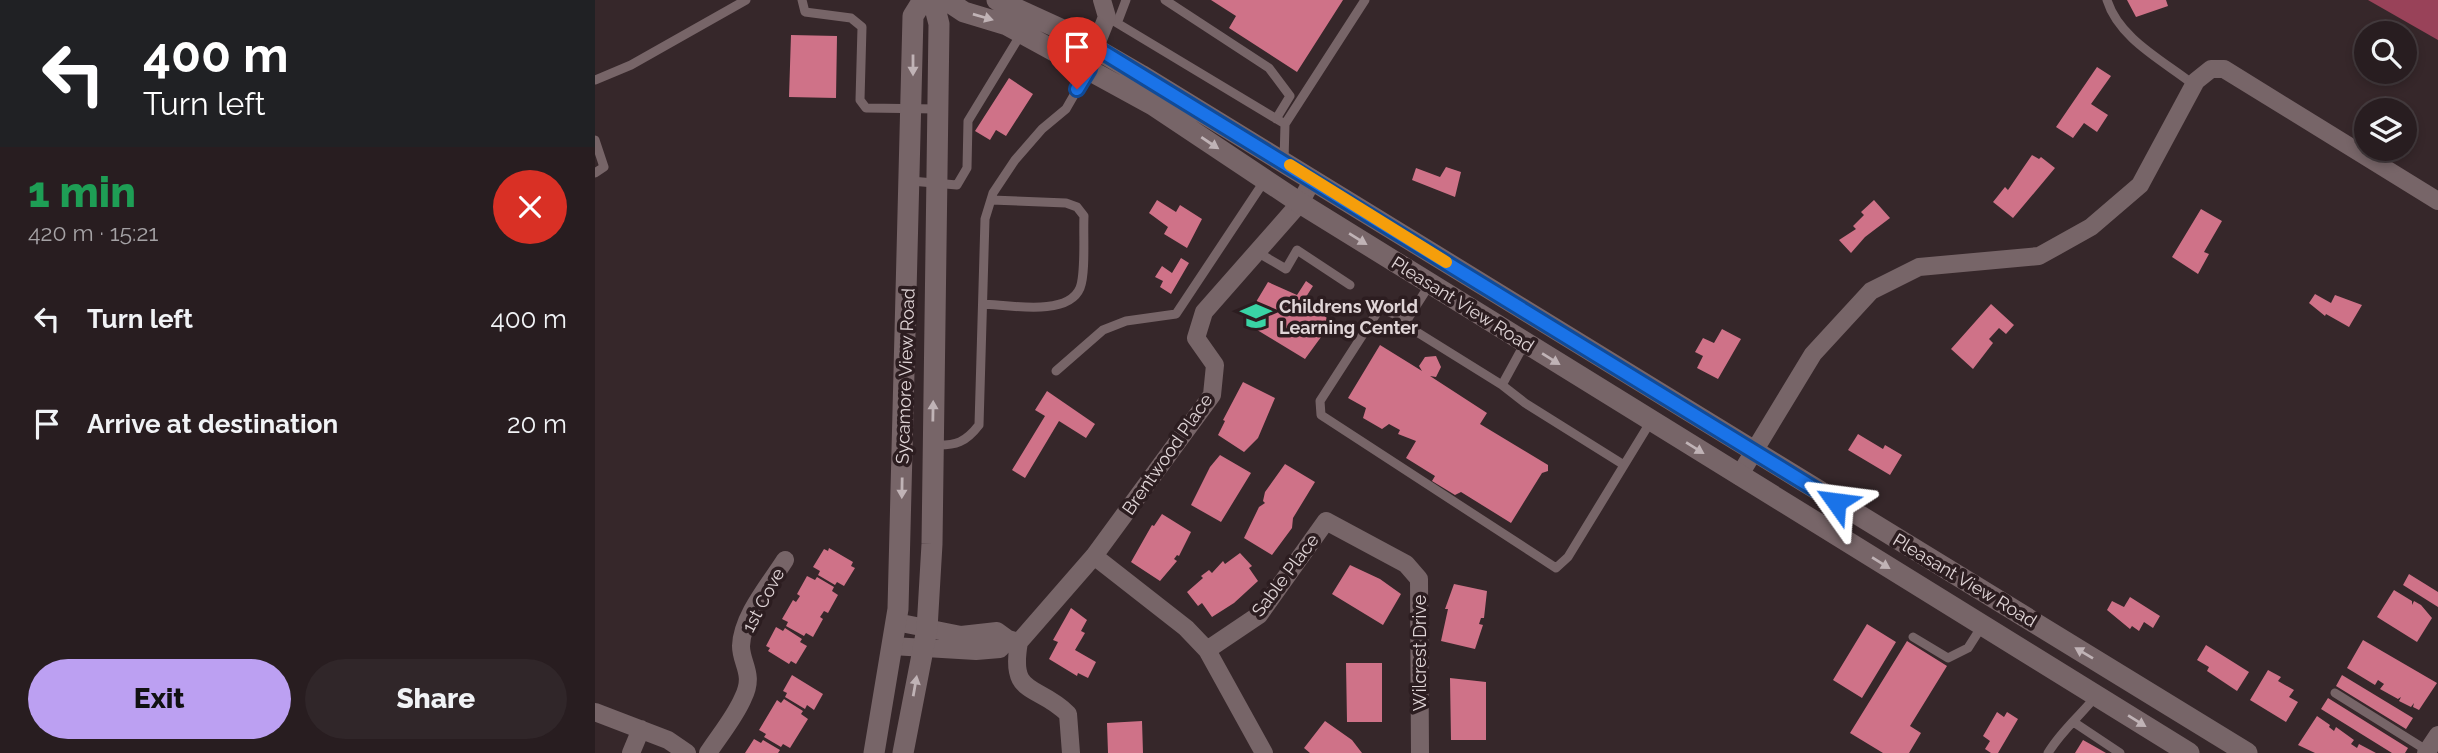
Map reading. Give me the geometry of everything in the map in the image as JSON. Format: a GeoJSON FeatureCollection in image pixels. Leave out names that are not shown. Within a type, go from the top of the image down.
{"type":"FeatureCollection","features":[{"type":"Feature","properties":{"kind":"main road","name":"Sycamore View Road"},"geometry":{"type":"LineString","coordinates":[[874,753],[896,622],[911,181],[913,16],[923,0]]}},
{"type":"Feature","properties":{"kind":"main road","name":"Sycamore View Road"},"geometry":{"type":"LineString","coordinates":[[903,753],[925,637],[933,445],[939,24],[933,0]]}},
{"type":"Feature","properties":{"kind":"main road","name":"Pleasant View Road"},"geometry":{"type":"LineString","coordinates":[[946,0],[964,12],[1007,25],[1153,105],[1300,204],[2189,753]]}},
{"type":"Feature","properties":{"kind":"main road","name":"Pleasant View Road"},"geometry":{"type":"LineString","coordinates":[[997,0],[1095,47],[2247,753]]}},
{"type":"Feature","properties":{"kind":"main road"},"geometry":{"type":"LineString","coordinates":[[1028,0],[1053,15],[1065,31]]}},
{"type":"Feature","properties":{"kind":"main road"},"geometry":{"type":"LineString","coordinates":[[1525,343],[1539,320]]}},
{"type":"Feature","properties":{"kind":"main road"},"geometry":{"type":"LineString","coordinates":[[903,444],[933,445]]}},
{"type":"Feature","properties":{"kind":"street"},"geometry":{"type":"LineString","coordinates":[[1095,47],[1109,13]]}},
{"type":"Feature","properties":{"kind":"street"},"geometry":{"type":"LineString","coordinates":[[1739,475],[1813,354],[1871,291],[1919,267],[2039,256],[2091,228],[2140,185],[2195,85],[2211,69],[2224,69],[2438,201]]}},
{"type":"Feature","properties":{"kind":"street","name":"Brentwood Place"},"geometry":{"type":"LineString","coordinates":[[896,622],[925,637],[976,651],[1000,649],[1013,641],[1094,556],[1212,395],[1215,365],[1196,338],[1204,312],[1300,204],[1313,179]]}},
{"type":"Feature","properties":{"kind":"street","name":"Sable Place"},"geometry":{"type":"LineString","coordinates":[[1207,650],[1259,615],[1326,521]]}},
{"type":"Feature","properties":{"kind":"street","name":"Wilcrest Drive"},"geometry":{"type":"LineString","coordinates":[[1326,521],[1406,564],[1419,579],[1420,753]]}},
{"type":"Feature","properties":{"kind":"street"},"geometry":{"type":"LineString","coordinates":[[1094,556],[1186,628],[1207,650],[1264,753]]}},
{"type":"Feature","properties":{"kind":"street","name":"1st Cove"},"geometry":{"type":"LineString","coordinates":[[708,753],[744,698],[748,665],[741,648],[744,631],[759,600],[785,560]]}},
{"type":"Feature","properties":{"kind":"street","name":"Brentwood Place"},"geometry":{"type":"LineString","coordinates":[[892,646],[925,637]]}},
{"type":"Feature","properties":{"kind":"street"},"geometry":{"type":"LineString","coordinates":[[1013,641],[1014,667],[1020,679],[1029,689],[1054,700],[1068,714],[1071,753]]}},
{"type":"Feature","properties":{"kind":"street"},"geometry":{"type":"LineString","coordinates":[[595,712],[668,740],[687,753]]}},
{"type":"Feature","properties":{"kind":"street"},"geometry":{"type":"LineString","coordinates":[[631,753],[641,730]]}},
{"type":"Feature","properties":{"kind":"street"},"geometry":{"type":"LineString","coordinates":[[2427,752],[2438,735]]}},
{"type":"Feature","properties":{"kind":"lane"},"geometry":{"type":"LineString","coordinates":[[595,80],[631,65],[746,0]]}},
{"type":"Feature","properties":{"kind":"lane"},"geometry":{"type":"LineString","coordinates":[[802,0],[805,12],[851,18],[862,27],[860,100],[866,108],[938,110]]}},
{"type":"Feature","properties":{"kind":"lane"},"geometry":{"type":"LineString","coordinates":[[1126,0],[1109,13],[1281,121]]}},
{"type":"Feature","properties":{"kind":"lane"},"geometry":{"type":"LineString","coordinates":[[1165,0],[1269,68],[1290,96],[1281,121],[1284,161]]}},
{"type":"Feature","properties":{"kind":"lane"},"geometry":{"type":"LineString","coordinates":[[1281,121],[1365,0]]}},
{"type":"Feature","properties":{"kind":"lane"},"geometry":{"type":"LineString","coordinates":[[2107,0],[2111,14],[2128,34],[2195,85]]}},
{"type":"Feature","properties":{"kind":"lane"},"geometry":{"type":"LineString","coordinates":[[911,181],[957,186],[967,168],[968,121],[1021,33]]}},
{"type":"Feature","properties":{"kind":"lane"},"geometry":{"type":"LineString","coordinates":[[933,445],[953,445],[968,439],[979,425],[985,219],[991,200],[1014,160],[1042,129],[1066,109],[1089,69],[1095,47]]}},
{"type":"Feature","properties":{"kind":"lane"},"geometry":{"type":"LineString","coordinates":[[595,140],[604,167],[595,173]]}},
{"type":"Feature","properties":{"kind":"lane"},"geometry":{"type":"LineString","coordinates":[[1056,371],[1103,330],[1126,321],[1176,314],[1265,180]]}},
{"type":"Feature","properties":{"kind":"lane"},"geometry":{"type":"LineString","coordinates":[[983,304],[1058,307],[1070,302],[1080,288],[1084,216],[1077,207],[1066,203],[991,200]]}},
{"type":"Feature","properties":{"kind":"lane"},"geometry":{"type":"LineString","coordinates":[[1257,252],[1286,269],[1297,250],[1350,285]]}},
{"type":"Feature","properties":{"kind":"lane"},"geometry":{"type":"LineString","coordinates":[[1406,320],[1430,284]]}},
{"type":"Feature","properties":{"kind":"lane"},"geometry":{"type":"LineString","coordinates":[[1624,465],[1412,329],[1406,320],[1380,308],[1320,401],[1321,415],[1556,568],[1569,557],[1651,421]]}},
{"type":"Feature","properties":{"kind":"lane"},"geometry":{"type":"LineString","coordinates":[[1502,385],[1525,343]]}},
{"type":"Feature","properties":{"kind":"lane"},"geometry":{"type":"LineString","coordinates":[[1913,637],[1948,658],[1968,648],[1982,626]]}},
{"type":"Feature","properties":{"kind":"lane"},"geometry":{"type":"LineString","coordinates":[[2335,693],[2427,752]]}},
{"type":"Feature","properties":{"kind":"lane"},"geometry":{"type":"LineString","coordinates":[[2048,753],[2060,733],[2075,723],[2096,696]]}},
{"type":"Feature","properties":{"kind":"lane"},"geometry":{"type":"LineString","coordinates":[[2075,723],[2120,753]]}},
{"type":"Feature","properties":{"kind":"shaded area"},"geometry":{"type":"Polygon","coordinates":[[[2368,0],[2438,0],[2438,40],[2417,28],[2417,21],[2405,21],[2368,0]]]}},
{"type":"Feature","properties":{"kind":"building"},"geometry":{"type":"Polygon","coordinates":[[[1211,0],[1343,0],[1297,72],[1229,28],[1236,16],[1211,0]]]}},
{"type":"Feature","properties":{"kind":"building"},"geometry":{"type":"Polygon","coordinates":[[[2127,0],[2166,0],[2168,6],[2136,17],[2127,0]]]}},
{"type":"Feature","properties":{"kind":"building"},"geometry":{"type":"Polygon","coordinates":[[[791,35],[837,36],[836,98],[789,97],[791,35]]]}},
{"type":"Feature","properties":{"kind":"building"},"geometry":{"type":"Polygon","coordinates":[[[2097,67],[2111,76],[2091,104],[2108,115],[2097,132],[2084,123],[2073,138],[2056,127],[2097,67]]]}},
{"type":"Feature","properties":{"kind":"building"},"geometry":{"type":"Polygon","coordinates":[[[1009,78],[1033,94],[1006,136],[996,130],[990,140],[975,131],[1009,78]]]}},
{"type":"Feature","properties":{"kind":"building"},"geometry":{"type":"Polygon","coordinates":[[[2032,155],[2039,159],[2041,157],[2055,168],[2013,218],[1993,202],[2005,187],[2008,190],[2032,155]]]}},
{"type":"Feature","properties":{"kind":"building"},"geometry":{"type":"Polygon","coordinates":[[[1446,167],[1461,172],[1455,197],[1412,180],[1416,168],[1440,177],[1446,167]]]}},
{"type":"Feature","properties":{"kind":"building"},"geometry":{"type":"Polygon","coordinates":[[[1157,200],[1176,212],[1180,205],[1202,219],[1187,248],[1164,234],[1168,227],[1149,213],[1157,200]]]}},
{"type":"Feature","properties":{"kind":"building"},"geometry":{"type":"Polygon","coordinates":[[[1874,200],[1890,218],[1865,237],[1851,253],[1839,240],[1856,229],[1853,226],[1864,215],[1861,212],[1874,200]]]}},
{"type":"Feature","properties":{"kind":"building"},"geometry":{"type":"Polygon","coordinates":[[[2201,209],[2222,221],[2204,252],[2209,254],[2198,274],[2172,257],[2201,209]]]}},
{"type":"Feature","properties":{"kind":"building"},"geometry":{"type":"Polygon","coordinates":[[[1181,258],[1189,263],[1171,294],[1160,287],[1163,281],[1155,277],[1162,266],[1172,273],[1181,258]]]}},
{"type":"Feature","properties":{"kind":"building"},"geometry":{"type":"Polygon","coordinates":[[[1306,281],[1313,286],[1304,300],[1332,322],[1305,359],[1244,322],[1268,282],[1297,295],[1306,281]]]}},
{"type":"Feature","properties":{"kind":"building"},"geometry":{"type":"Polygon","coordinates":[[[2315,294],[2331,303],[2335,295],[2362,305],[2349,327],[2326,314],[2325,316],[2309,303],[2315,294]]]}},
{"type":"Feature","properties":{"kind":"building"},"geometry":{"type":"Polygon","coordinates":[[[1991,304],[2014,325],[2006,334],[1999,328],[1989,339],[1993,343],[1973,369],[1951,349],[1991,304]]]}},
{"type":"Feature","properties":{"kind":"building"},"geometry":{"type":"Polygon","coordinates":[[[1722,329],[1741,339],[1718,379],[1697,368],[1703,356],[1695,352],[1703,338],[1714,343],[1722,329]]]}},
{"type":"Feature","properties":{"kind":"building"},"geometry":{"type":"Polygon","coordinates":[[[1380,345],[1422,371],[1419,366],[1425,357],[1436,356],[1441,367],[1436,377],[1430,376],[1487,413],[1480,424],[1548,465],[1548,471],[1542,473],[1511,523],[1461,492],[1455,495],[1432,481],[1435,476],[1406,458],[1416,441],[1398,434],[1400,430],[1389,424],[1382,429],[1363,418],[1366,408],[1348,398],[1380,345]]]}},
{"type":"Feature","properties":{"kind":"building"},"geometry":{"type":"Polygon","coordinates":[[[1243,382],[1275,398],[1258,438],[1244,452],[1218,435],[1243,382]]]}},
{"type":"Feature","properties":{"kind":"building"},"geometry":{"type":"Polygon","coordinates":[[[1047,391],[1095,424],[1086,438],[1059,421],[1025,478],[1012,470],[1045,416],[1035,410],[1047,391]]]}},
{"type":"Feature","properties":{"kind":"building"},"geometry":{"type":"Polygon","coordinates":[[[1858,434],[1883,449],[1885,445],[1902,455],[1890,475],[1848,450],[1858,434]]]}},
{"type":"Feature","properties":{"kind":"building"},"geometry":{"type":"Polygon","coordinates":[[[1220,455],[1251,473],[1221,522],[1191,505],[1210,467],[1220,455]]]}},
{"type":"Feature","properties":{"kind":"building"},"geometry":{"type":"Polygon","coordinates":[[[1285,464],[1315,482],[1293,518],[1292,528],[1272,555],[1244,538],[1259,507],[1265,503],[1265,492],[1285,464]]]}},
{"type":"Feature","properties":{"kind":"building"},"geometry":{"type":"Polygon","coordinates":[[[1162,514],[1191,532],[1179,556],[1174,559],[1177,561],[1160,581],[1131,562],[1152,525],[1154,526],[1162,514]]]}},
{"type":"Feature","properties":{"kind":"building"},"geometry":{"type":"Polygon","coordinates":[[[829,548],[853,562],[851,566],[855,568],[844,586],[837,582],[835,585],[818,575],[820,571],[813,567],[824,549],[828,551],[829,548]]]}},
{"type":"Feature","properties":{"kind":"building"},"geometry":{"type":"Polygon","coordinates":[[[1240,553],[1252,566],[1249,568],[1258,581],[1234,603],[1212,617],[1202,603],[1198,606],[1187,592],[1209,570],[1212,573],[1223,561],[1225,564],[1240,553]]]}},
{"type":"Feature","properties":{"kind":"building"},"geometry":{"type":"Polygon","coordinates":[[[1350,565],[1380,579],[1401,594],[1383,625],[1332,594],[1350,565]]]}},
{"type":"Feature","properties":{"kind":"building"},"geometry":{"type":"Polygon","coordinates":[[[2409,574],[2438,592],[2438,607],[2403,585],[2409,574]]]}},
{"type":"Feature","properties":{"kind":"building"},"geometry":{"type":"Polygon","coordinates":[[[807,576],[815,580],[817,577],[834,587],[832,591],[838,595],[828,613],[824,611],[820,617],[823,619],[813,637],[806,633],[804,636],[786,626],[788,622],[782,619],[793,600],[796,602],[800,596],[797,594],[807,576]]]}},
{"type":"Feature","properties":{"kind":"building"},"geometry":{"type":"Polygon","coordinates":[[[1454,584],[1487,591],[1484,618],[1481,618],[1479,624],[1483,625],[1475,649],[1441,641],[1448,609],[1445,609],[1454,584]]]}},
{"type":"Feature","properties":{"kind":"building"},"geometry":{"type":"Polygon","coordinates":[[[2394,590],[2412,601],[2412,605],[2414,601],[2421,605],[2432,618],[2417,642],[2377,617],[2394,590]]]}},
{"type":"Feature","properties":{"kind":"building"},"geometry":{"type":"Polygon","coordinates":[[[2130,597],[2160,616],[2153,628],[2144,622],[2139,631],[2132,626],[2130,629],[2107,610],[2112,601],[2124,607],[2130,597]]]}},
{"type":"Feature","properties":{"kind":"building"},"geometry":{"type":"Polygon","coordinates":[[[1071,608],[1087,620],[1081,631],[1085,633],[1075,650],[1096,662],[1088,678],[1078,673],[1077,676],[1049,659],[1058,642],[1053,640],[1071,608]]]}},
{"type":"Feature","properties":{"kind":"building"},"geometry":{"type":"Polygon","coordinates":[[[1867,624],[1896,642],[1862,698],[1833,680],[1867,624]]]}},
{"type":"Feature","properties":{"kind":"building"},"geometry":{"type":"Polygon","coordinates":[[[776,627],[783,631],[785,628],[802,639],[800,642],[807,646],[796,664],[791,661],[789,664],[768,651],[770,648],[766,646],[776,627]]]}},
{"type":"Feature","properties":{"kind":"building"},"geometry":{"type":"Polygon","coordinates":[[[2363,640],[2437,683],[2419,710],[2413,707],[2414,703],[2411,707],[2399,701],[2401,697],[2398,699],[2380,689],[2384,684],[2378,680],[2375,685],[2347,668],[2363,640]]]}},
{"type":"Feature","properties":{"kind":"building"},"geometry":{"type":"Polygon","coordinates":[[[1907,641],[1947,666],[1910,726],[1921,733],[1909,753],[1883,753],[1850,733],[1907,641]]]}},
{"type":"Feature","properties":{"kind":"building"},"geometry":{"type":"Polygon","coordinates":[[[2206,645],[2249,672],[2237,691],[2207,671],[2209,667],[2197,660],[2206,645]]]}},
{"type":"Feature","properties":{"kind":"building"},"geometry":{"type":"Polygon","coordinates":[[[1346,663],[1382,663],[1382,722],[1347,722],[1346,663]]]}},
{"type":"Feature","properties":{"kind":"building"},"geometry":{"type":"Polygon","coordinates":[[[2268,670],[2281,677],[2278,681],[2294,690],[2289,697],[2298,702],[2286,722],[2250,700],[2268,670]]]}},
{"type":"Feature","properties":{"kind":"building"},"geometry":{"type":"Polygon","coordinates":[[[792,675],[823,694],[814,710],[807,705],[805,709],[785,697],[787,693],[783,691],[792,675]]]}},
{"type":"Feature","properties":{"kind":"building"},"geometry":{"type":"Polygon","coordinates":[[[2342,675],[2413,718],[2406,729],[2336,686],[2342,675]]]}},
{"type":"Feature","properties":{"kind":"building"},"geometry":{"type":"Polygon","coordinates":[[[1450,678],[1486,682],[1486,740],[1451,740],[1450,678]]]}},
{"type":"Feature","properties":{"kind":"building"},"geometry":{"type":"Polygon","coordinates":[[[2328,698],[2408,748],[2405,753],[2392,753],[2321,709],[2328,698]]]}},
{"type":"Feature","properties":{"kind":"building"},"geometry":{"type":"Polygon","coordinates":[[[784,699],[803,711],[801,714],[808,719],[790,748],[783,744],[781,747],[764,737],[766,734],[759,730],[777,700],[781,703],[784,699]]]}},
{"type":"Feature","properties":{"kind":"building"},"geometry":{"type":"Polygon","coordinates":[[[1997,712],[2004,717],[2007,712],[2018,719],[1998,753],[1991,753],[1985,749],[1990,741],[1983,736],[1997,712]]]}},
{"type":"Feature","properties":{"kind":"building"},"geometry":{"type":"Polygon","coordinates":[[[2317,716],[2334,731],[2336,727],[2354,740],[2351,744],[2357,748],[2359,744],[2376,753],[2315,753],[2298,745],[2317,716]]]}},
{"type":"Feature","properties":{"kind":"building"},"geometry":{"type":"Polygon","coordinates":[[[1142,721],[1143,753],[1108,753],[1107,723],[1142,721]]]}},
{"type":"Feature","properties":{"kind":"building"},"geometry":{"type":"Polygon","coordinates":[[[1325,721],[1352,740],[1362,753],[1310,753],[1304,748],[1325,721]]]}},
{"type":"Feature","properties":{"kind":"building"},"geometry":{"type":"Polygon","coordinates":[[[754,739],[761,743],[763,740],[780,750],[778,753],[745,753],[754,739]]]}},
{"type":"Feature","properties":{"kind":"building"},"geometry":{"type":"Polygon","coordinates":[[[2083,740],[2092,745],[2106,753],[2075,753],[2083,740]]]}},
{"type":"Feature","properties":{"kind":"slow traffic"},"geometry":{"type":"LineString","coordinates":[[1290,165],[1446,262]]}},
{"type":"Feature","properties":{"kind":"place","name":"Childrens World Learning Center"},"geometry":{"type":"Point","coordinates":[1256,316]}},
{"type":"Feature","properties":{"kind":"route"},"geometry":{"type":"LineString","coordinates":[[1077,89],[1089,69],[1095,47],[1836,502]]}}]}
